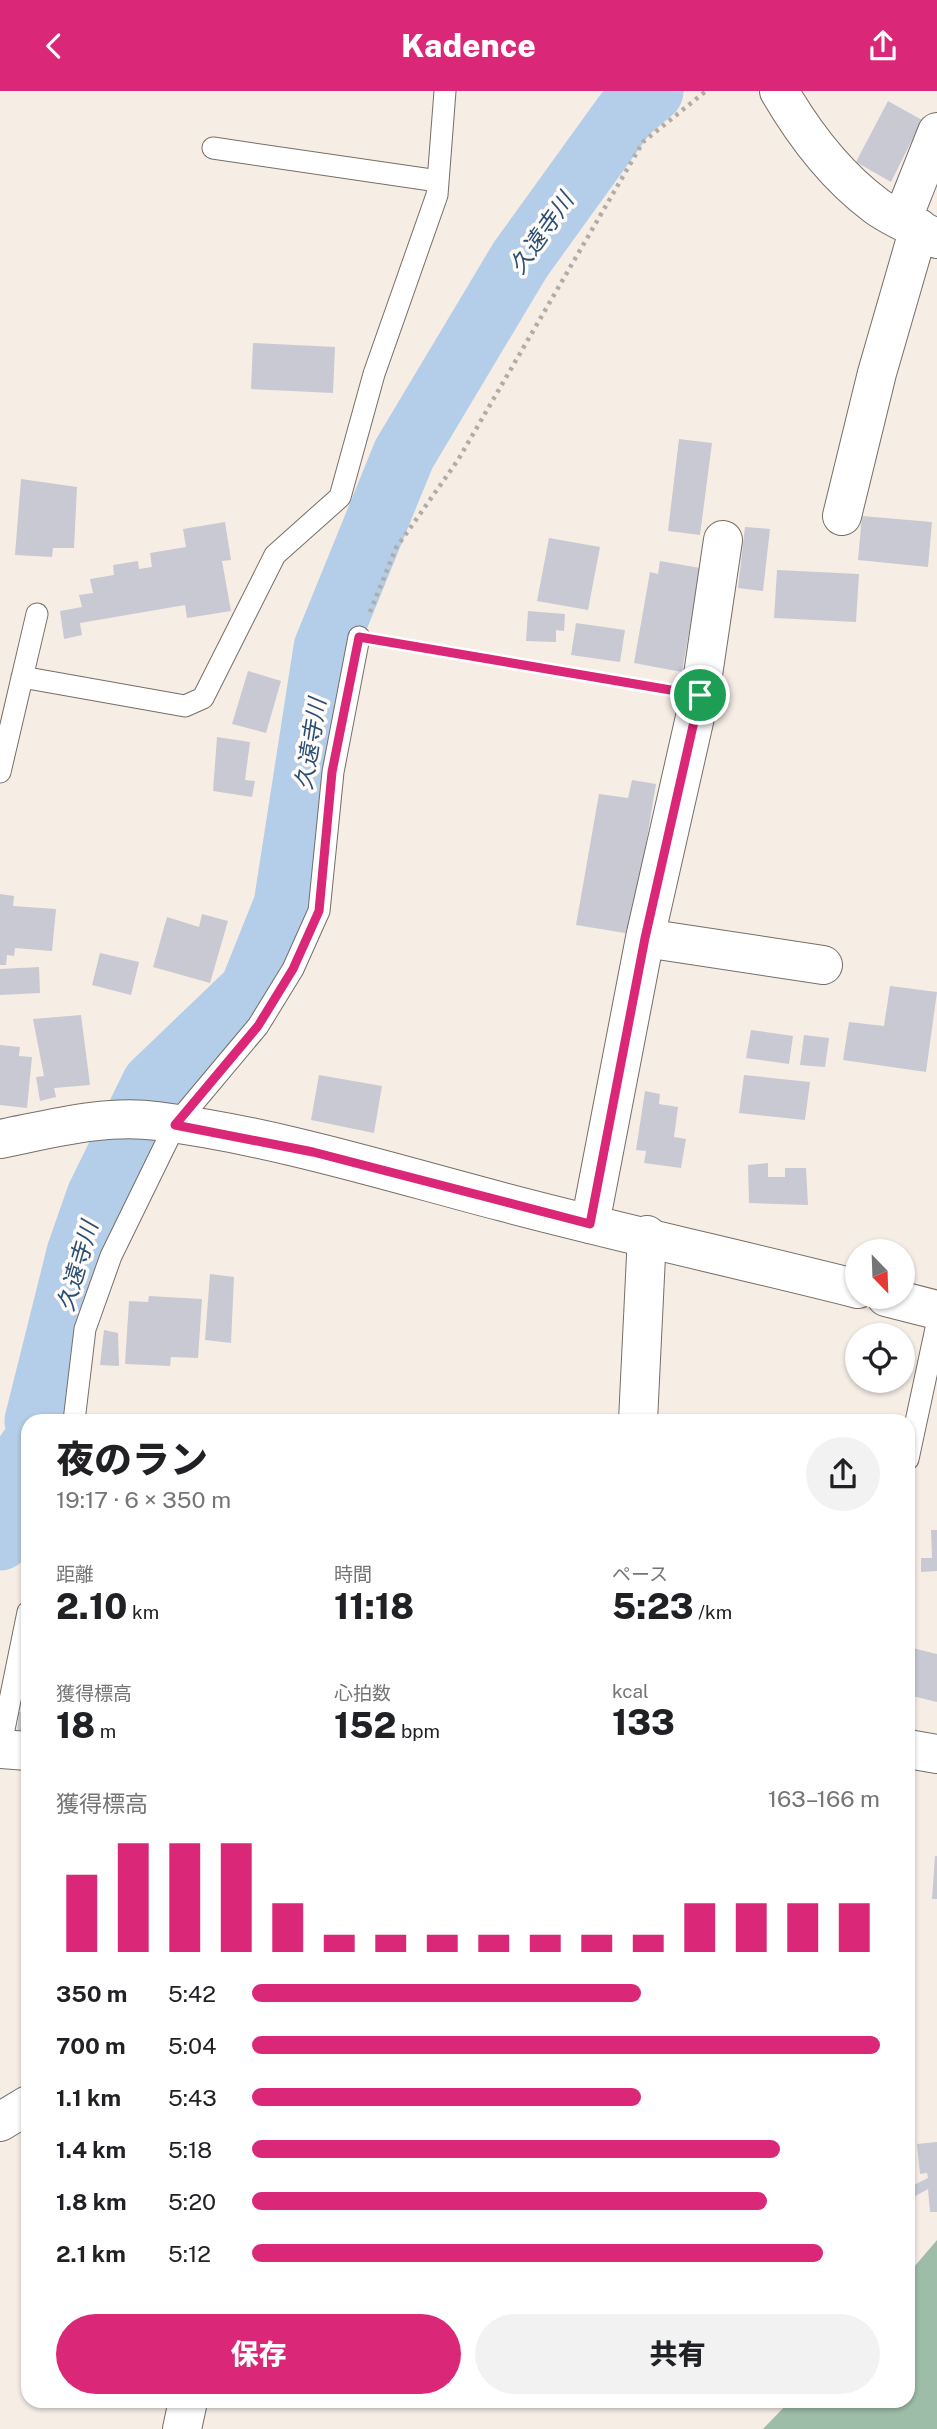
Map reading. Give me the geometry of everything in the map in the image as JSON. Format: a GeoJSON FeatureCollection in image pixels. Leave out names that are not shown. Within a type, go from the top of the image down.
{"type":"FeatureCollection","features":[{"type":"Feature","properties":{"kind":"street"},"geometry":{"type":"LineString","coordinates":[[779,91],[798,124],[838,171],[877,207],[919,229]]}},
{"type":"Feature","properties":{"kind":"street"},"geometry":{"type":"LineString","coordinates":[[842,516],[877,373],[919,229],[937,132]]}},
{"type":"Feature","properties":{"kind":"street"},"geometry":{"type":"LineString","coordinates":[[590,1224],[645,938],[700,695],[723,540]]}},
{"type":"Feature","properties":{"kind":"street"},"geometry":{"type":"LineString","coordinates":[[645,938],[823,965]]}},
{"type":"Feature","properties":{"kind":"street"},"geometry":{"type":"LineString","coordinates":[[0,1139],[97,1120],[166,1123],[313,1152],[590,1224],[647,1235],[845,1286]]}},
{"type":"Feature","properties":{"kind":"street"},"geometry":{"type":"LineString","coordinates":[[638,1414],[647,1235]]}},
{"type":"Feature","properties":{"kind":"street"},"geometry":{"type":"LineString","coordinates":[[915,1304],[937,1310]]}},
{"type":"Feature","properties":{"kind":"street"},"geometry":{"type":"LineString","coordinates":[[0,1749],[21,1750]]}},
{"type":"Feature","properties":{"kind":"street"},"geometry":{"type":"LineString","coordinates":[[915,1750],[937,1755]]}},
{"type":"Feature","properties":{"kind":"street"},"geometry":{"type":"LineString","coordinates":[[0,2122],[21,2109]]}},
{"type":"Feature","properties":{"kind":"street"},"geometry":{"type":"LineString","coordinates":[[182,2429],[186,2408]]}},
{"type":"Feature","properties":{"kind":"lane"},"geometry":{"type":"LineString","coordinates":[[22,677],[185,706],[203,698],[275,555],[341,497],[374,374],[438,195],[445,91]]}},
{"type":"Feature","properties":{"kind":"lane"},"geometry":{"type":"LineString","coordinates":[[213,148],[438,181]]}},
{"type":"Feature","properties":{"kind":"lane"},"geometry":{"type":"LineString","coordinates":[[0,772],[37,614]]}},
{"type":"Feature","properties":{"kind":"lane"},"geometry":{"type":"LineString","coordinates":[[75,1414],[85,1329],[111,1255],[166,1123],[258,1026],[293,969],[319,911],[332,772],[359,637]]}},
{"type":"Feature","properties":{"kind":"lane"},"geometry":{"type":"LineString","coordinates":[[915,1426],[937,1324]]}},
{"type":"Feature","properties":{"kind":"lane"},"geometry":{"type":"LineString","coordinates":[[0,1749],[21,1646]]}},
{"type":"Feature","properties":{"kind":"path"},"geometry":{"type":"LineString","coordinates":[[700,695],[359,637],[396,548],[458,460],[643,142],[706,91]]}},
{"type":"Feature","properties":{"kind":"green space"},"geometry":{"type":"Polygon","coordinates":[[[937,2240],[937,2429],[763,2429],[783,2408],[915,2408],[915,2266],[937,2240]]]}},
{"type":"Feature","properties":{"kind":"building"},"geometry":{"type":"Polygon","coordinates":[[[888,101],[922,120],[891,182],[856,162],[888,101]]]}},
{"type":"Feature","properties":{"kind":"building"},"geometry":{"type":"Polygon","coordinates":[[[253,343],[335,347],[333,393],[251,389],[253,343]]]}},
{"type":"Feature","properties":{"kind":"building"},"geometry":{"type":"Polygon","coordinates":[[[679,439],[712,443],[700,535],[668,531],[679,439]]]}},
{"type":"Feature","properties":{"kind":"building"},"geometry":{"type":"Polygon","coordinates":[[[21,479],[77,487],[74,548],[53,548],[52,557],[15,555],[21,479]]]}},
{"type":"Feature","properties":{"kind":"building"},"geometry":{"type":"Polygon","coordinates":[[[862,516],[932,522],[928,567],[858,560],[862,516]]]}},
{"type":"Feature","properties":{"kind":"building"},"geometry":{"type":"Polygon","coordinates":[[[225,522],[231,560],[222,561],[231,611],[187,618],[185,605],[80,623],[82,635],[64,639],[60,611],[82,607],[79,595],[93,593],[90,579],[114,575],[113,565],[138,561],[139,569],[152,567],[150,553],[186,547],[183,529],[225,522]]]}},
{"type":"Feature","properties":{"kind":"building"},"geometry":{"type":"Polygon","coordinates":[[[745,527],[770,529],[763,591],[738,588],[745,527]]]}},
{"type":"Feature","properties":{"kind":"building"},"geometry":{"type":"Polygon","coordinates":[[[549,538],[600,547],[588,610],[537,601],[549,538]]]}},
{"type":"Feature","properties":{"kind":"building"},"geometry":{"type":"Polygon","coordinates":[[[660,561],[700,568],[682,672],[634,663],[650,572],[658,574],[660,561]]]}},
{"type":"Feature","properties":{"kind":"building"},"geometry":{"type":"Polygon","coordinates":[[[777,570],[859,574],[856,622],[774,618],[777,570]]]}},
{"type":"Feature","properties":{"kind":"building"},"geometry":{"type":"Polygon","coordinates":[[[528,611],[565,614],[564,631],[556,630],[556,642],[526,641],[528,611]]]}},
{"type":"Feature","properties":{"kind":"building"},"geometry":{"type":"Polygon","coordinates":[[[576,623],[625,630],[620,662],[571,655],[576,623]]]}},
{"type":"Feature","properties":{"kind":"building"},"geometry":{"type":"Polygon","coordinates":[[[248,671],[281,681],[266,733],[232,724],[248,671]]]}},
{"type":"Feature","properties":{"kind":"building"},"geometry":{"type":"Polygon","coordinates":[[[217,737],[250,742],[245,780],[255,781],[252,797],[213,791],[217,737]]]}},
{"type":"Feature","properties":{"kind":"building"},"geometry":{"type":"Polygon","coordinates":[[[632,780],[656,784],[631,934],[576,925],[599,794],[628,798],[632,780]]]}},
{"type":"Feature","properties":{"kind":"building"},"geometry":{"type":"Polygon","coordinates":[[[0,894],[14,896],[13,906],[56,909],[52,951],[15,948],[14,956],[7,955],[6,965],[0,965],[0,894]]]}},
{"type":"Feature","properties":{"kind":"building"},"geometry":{"type":"Polygon","coordinates":[[[202,914],[228,921],[210,983],[153,967],[167,917],[199,927],[202,914]]]}},
{"type":"Feature","properties":{"kind":"building"},"geometry":{"type":"Polygon","coordinates":[[[100,953],[139,962],[131,995],[92,985],[100,953]]]}},
{"type":"Feature","properties":{"kind":"building"},"geometry":{"type":"Polygon","coordinates":[[[39,967],[40,993],[0,995],[0,969],[39,967]]]}},
{"type":"Feature","properties":{"kind":"building"},"geometry":{"type":"Polygon","coordinates":[[[890,986],[937,992],[926,1072],[843,1060],[849,1022],[884,1026],[890,986]]]}},
{"type":"Feature","properties":{"kind":"building"},"geometry":{"type":"Polygon","coordinates":[[[81,1015],[90,1085],[54,1088],[56,1097],[40,1101],[36,1077],[44,1076],[33,1019],[81,1015]]]}},
{"type":"Feature","properties":{"kind":"building"},"geometry":{"type":"Polygon","coordinates":[[[751,1030],[793,1036],[789,1064],[746,1058],[751,1030]]]}},
{"type":"Feature","properties":{"kind":"building"},"geometry":{"type":"Polygon","coordinates":[[[804,1035],[829,1038],[825,1067],[800,1065],[804,1035]]]}},
{"type":"Feature","properties":{"kind":"building"},"geometry":{"type":"Polygon","coordinates":[[[0,1045],[20,1047],[19,1056],[32,1057],[27,1108],[0,1105],[0,1045]]]}},
{"type":"Feature","properties":{"kind":"building"},"geometry":{"type":"Polygon","coordinates":[[[319,1075],[382,1086],[374,1133],[311,1120],[319,1075]]]}},
{"type":"Feature","properties":{"kind":"building"},"geometry":{"type":"Polygon","coordinates":[[[744,1075],[810,1082],[805,1120],[739,1113],[744,1075]]]}},
{"type":"Feature","properties":{"kind":"building"},"geometry":{"type":"Polygon","coordinates":[[[645,1091],[660,1094],[659,1104],[678,1107],[674,1137],[686,1139],[681,1168],[644,1163],[646,1151],[636,1150],[645,1091]]]}},
{"type":"Feature","properties":{"kind":"building"},"geometry":{"type":"Polygon","coordinates":[[[768,1163],[768,1177],[785,1177],[785,1168],[806,1168],[808,1205],[749,1203],[748,1165],[768,1163]]]}},
{"type":"Feature","properties":{"kind":"building"},"geometry":{"type":"Polygon","coordinates":[[[210,1274],[234,1277],[231,1343],[205,1340],[210,1274]]]}},
{"type":"Feature","properties":{"kind":"building"},"geometry":{"type":"Polygon","coordinates":[[[149,1296],[202,1299],[198,1358],[171,1357],[170,1366],[125,1364],[129,1301],[148,1302],[149,1296]]]}},
{"type":"Feature","properties":{"kind":"building"},"geometry":{"type":"Polygon","coordinates":[[[104,1330],[118,1333],[119,1366],[100,1365],[104,1330]]]}},
{"type":"Feature","properties":{"kind":"building"},"geometry":{"type":"Polygon","coordinates":[[[931,1530],[937,1530],[937,1571],[921,1572],[921,1558],[932,1558],[931,1530]]]}},
{"type":"Feature","properties":{"kind":"building"},"geometry":{"type":"Polygon","coordinates":[[[915,1649],[937,1654],[937,1702],[915,1697],[915,1649]]]}},
{"type":"Feature","properties":{"kind":"building"},"geometry":{"type":"Polygon","coordinates":[[[19,1712],[21,1712],[21,1733],[17,1733],[19,1712]]]}},
{"type":"Feature","properties":{"kind":"building"},"geometry":{"type":"Polygon","coordinates":[[[935,1856],[937,1899],[932,1899],[935,1856]]]}},
{"type":"Feature","properties":{"kind":"building"},"geometry":{"type":"Polygon","coordinates":[[[937,2142],[937,2212],[930,2212],[928,2189],[915,2196],[915,2184],[928,2178],[927,2173],[920,2174],[917,2144],[937,2142]]]}},
{"type":"Feature","properties":{"kind":"waterway","name":"久遠寺川"},"geometry":{"type":"LineString","coordinates":[[38,1414],[78,1253],[98,1196],[153,1084],[251,990],[285,905],[325,648],[404,454],[520,260],[626,113],[652,91]]}},
{"type":"Feature","properties":{"kind":"waterway","name":"久遠寺川"},"geometry":{"type":"LineString","coordinates":[[0,1539],[14,1506],[21,1478]]}},
{"type":"Feature","properties":{"kind":"route"},"geometry":{"type":"LineString","coordinates":[[359,637],[700,695],[645,938],[590,1224],[313,1152],[175,1125],[258,1026],[293,969],[319,911],[332,772],[359,637]]}}]}
